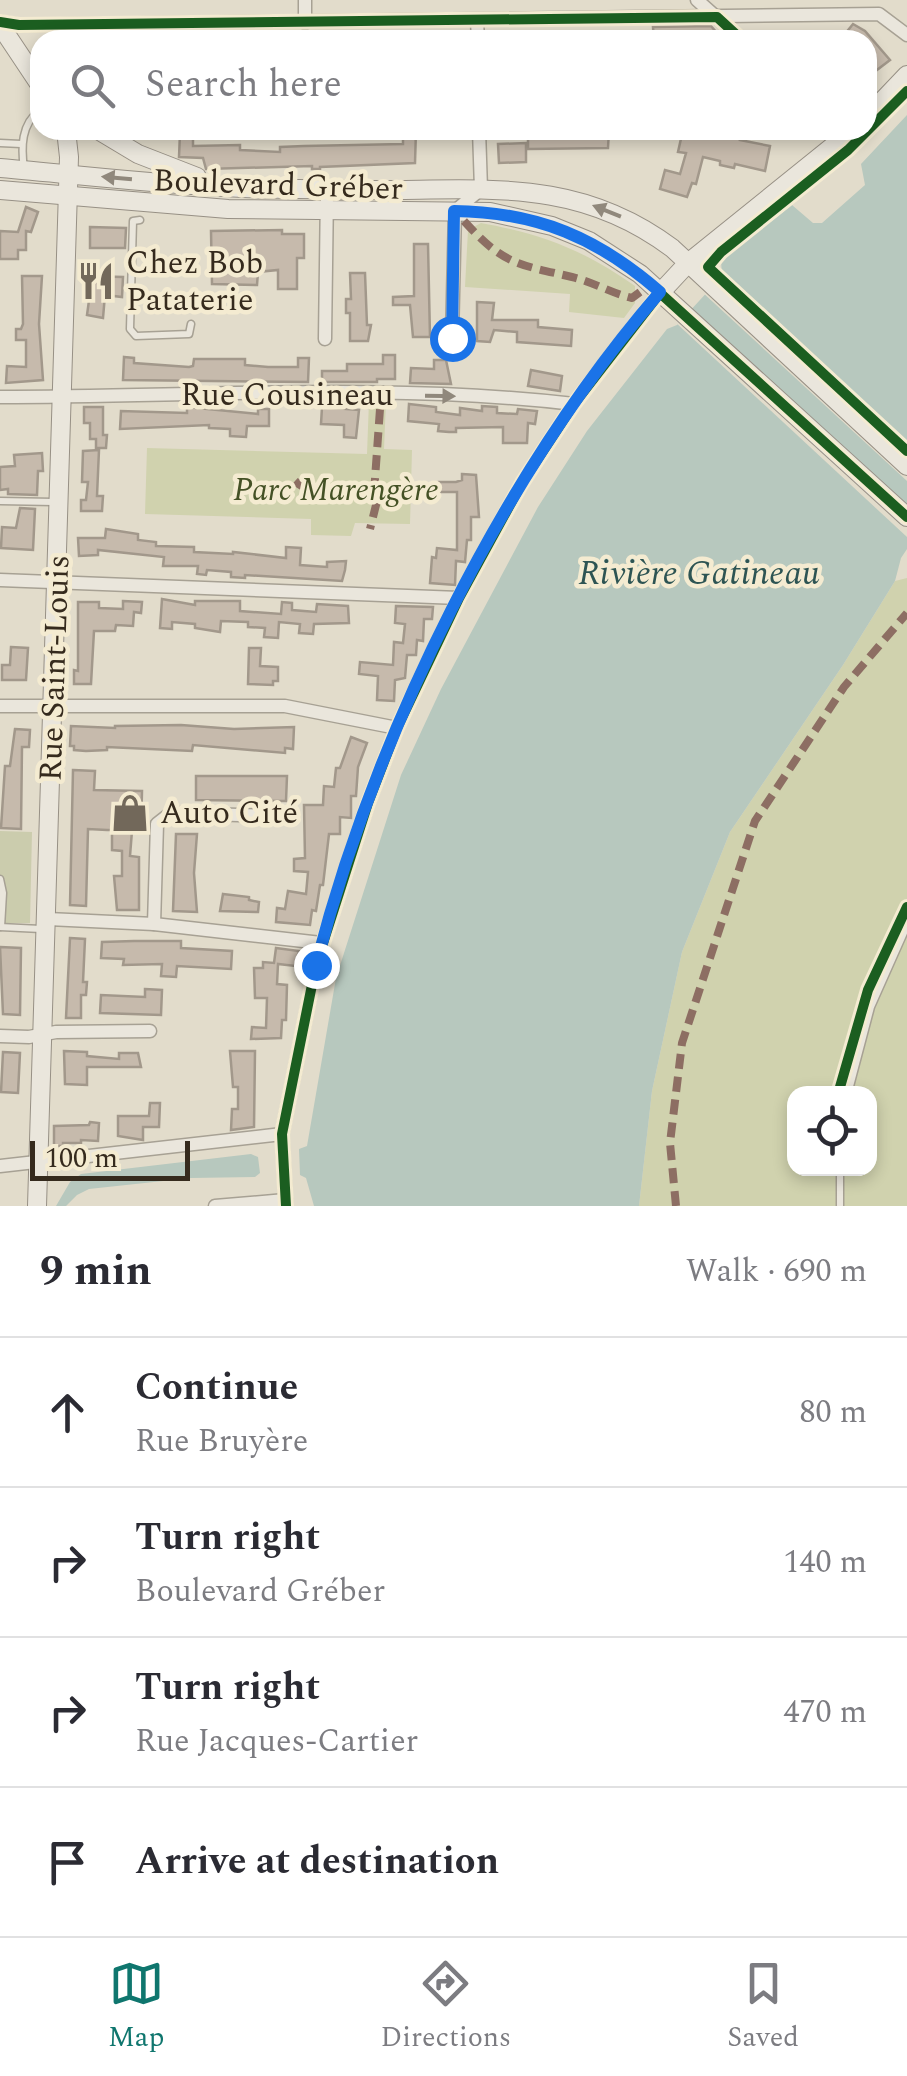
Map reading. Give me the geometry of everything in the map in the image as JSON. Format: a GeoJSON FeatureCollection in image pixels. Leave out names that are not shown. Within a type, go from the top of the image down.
{"type":"FeatureCollection","features":[{"type":"Feature","properties":{"kind":"main road"},"geometry":{"type":"LineString","coordinates":[[0,23],[30,69]]}},
{"type":"Feature","properties":{"kind":"main road"},"geometry":{"type":"LineString","coordinates":[[18,52],[30,64]]}},
{"type":"Feature","properties":{"kind":"main road"},"geometry":{"type":"LineString","coordinates":[[877,106],[907,75]]}},
{"type":"Feature","properties":{"kind":"main road","name":"Rue Saint-Louis"},"geometry":{"type":"LineString","coordinates":[[37,1206],[60,502],[66,140]]}},
{"type":"Feature","properties":{"kind":"main road"},"geometry":{"type":"LineString","coordinates":[[115,140],[152,161],[236,188]]}},
{"type":"Feature","properties":{"kind":"main road"},"geometry":{"type":"LineString","coordinates":[[660,292],[688,263],[838,140]]}},
{"type":"Feature","properties":{"kind":"main road","name":"Boulevard Gréber"},"geometry":{"type":"LineString","coordinates":[[0,168],[236,188],[528,190],[589,204],[647,230],[688,263],[907,466]]}},
{"type":"Feature","properties":{"kind":"main road","name":"Boulevard Gréber"},"geometry":{"type":"LineString","coordinates":[[0,190],[228,209],[504,213],[552,226],[589,241],[660,292],[907,517]]}},
{"type":"Feature","properties":{"kind":"street"},"geometry":{"type":"LineString","coordinates":[[305,0],[305,23]]}},
{"type":"Feature","properties":{"kind":"street"},"geometry":{"type":"LineString","coordinates":[[697,0],[732,30]]}},
{"type":"Feature","properties":{"kind":"street"},"geometry":{"type":"LineString","coordinates":[[0,23],[717,17],[879,7],[907,35]]}},
{"type":"Feature","properties":{"kind":"street"},"geometry":{"type":"LineString","coordinates":[[745,30],[754,16]]}},
{"type":"Feature","properties":{"kind":"street"},"geometry":{"type":"LineString","coordinates":[[477,21],[477,30]]}},
{"type":"Feature","properties":{"kind":"street"},"geometry":{"type":"LineString","coordinates":[[452,338],[454,211],[480,189],[480,140]]}},
{"type":"Feature","properties":{"kind":"street"},"geometry":{"type":"LineString","coordinates":[[325,340],[327,191]]}},
{"type":"Feature","properties":{"kind":"street"},"geometry":{"type":"LineString","coordinates":[[215,1206],[285,1203],[282,1134],[321,944],[397,728],[459,598],[522,483],[574,404],[660,292]]}},
{"type":"Feature","properties":{"kind":"street","name":"Rue Cousineau"},"geometry":{"type":"LineString","coordinates":[[0,397],[366,394],[498,397],[574,404]]}},
{"type":"Feature","properties":{"kind":"street"},"geometry":{"type":"LineString","coordinates":[[0,580],[459,598]]}},
{"type":"Feature","properties":{"kind":"street"},"geometry":{"type":"LineString","coordinates":[[0,706],[302,707],[397,728]]}},
{"type":"Feature","properties":{"kind":"street"},"geometry":{"type":"LineString","coordinates":[[154,924],[157,824],[163,816],[274,816]]}},
{"type":"Feature","properties":{"kind":"street"},"geometry":{"type":"LineString","coordinates":[[48,924],[154,924],[321,944]]}},
{"type":"Feature","properties":{"kind":"street"},"geometry":{"type":"LineString","coordinates":[[0,1036],[150,1031]]}},
{"type":"Feature","properties":{"kind":"street"},"geometry":{"type":"LineString","coordinates":[[0,1166],[282,1134]]}},
{"type":"Feature","properties":{"kind":"lane"},"geometry":{"type":"LineString","coordinates":[[24,170],[21,144],[30,121]]}},
{"type":"Feature","properties":{"kind":"lane"},"geometry":{"type":"LineString","coordinates":[[0,143],[21,144]]}},
{"type":"Feature","properties":{"kind":"lane"},"geometry":{"type":"LineString","coordinates":[[140,220],[133,221],[130,329],[136,336],[176,337],[189,334],[192,324]]}},
{"type":"Feature","properties":{"kind":"lane"},"geometry":{"type":"LineString","coordinates":[[0,501],[60,502]]}},
{"type":"Feature","properties":{"kind":"lane"},"geometry":{"type":"LineString","coordinates":[[0,878],[1,927],[48,924]]}},
{"type":"Feature","properties":{"kind":"lane"},"geometry":{"type":"LineString","coordinates":[[850,1086],[871,1007],[907,926]]}},
{"type":"Feature","properties":{"kind":"lane"},"geometry":{"type":"LineString","coordinates":[[840,1176],[840,1206]]}},
{"type":"Feature","properties":{"kind":"green space"},"geometry":{"type":"Polygon","coordinates":[[[481,223],[524,232],[580,253],[635,286],[635,303],[624,318],[569,312],[570,294],[465,287],[468,230],[481,223]]]}},
{"type":"Feature","properties":{"kind":"green space","name":"Parc Marengère"},"geometry":{"type":"Polygon","coordinates":[[[369,401],[386,401],[384,449],[412,450],[410,524],[355,523],[351,536],[311,535],[311,519],[145,514],[147,448],[367,454],[369,401]]]}},
{"type":"Feature","properties":{"kind":"green space"},"geometry":{"type":"Polygon","coordinates":[[[907,578],[907,1206],[639,1206],[652,1091],[682,952],[730,832],[895,581],[907,578]]]}},
{"type":"Feature","properties":{"kind":"green space"},"geometry":{"type":"Polygon","coordinates":[[[0,831],[32,832],[30,923],[0,923],[0,831]]]}},
{"type":"Feature","properties":{"kind":"water","name":"Rivière Gatineau"},"geometry":{"type":"Polygon","coordinates":[[[907,115],[907,549],[895,581],[843,665],[730,832],[682,952],[652,1091],[639,1206],[314,1206],[306,1178],[300,1175],[299,1149],[307,1146],[336,978],[401,775],[441,689],[538,507],[587,431],[667,329],[677,325],[722,276],[721,260],[792,205],[813,223],[822,223],[865,185],[861,164],[907,115]]]}},
{"type":"Feature","properties":{"kind":"water"},"geometry":{"type":"Polygon","coordinates":[[[251,1154],[258,1157],[260,1173],[255,1177],[191,1178],[89,1189],[66,1206],[56,1206],[70,1182],[81,1174],[251,1154]]]}},
{"type":"Feature","properties":{"kind":"pier"},"geometry":{"type":"Polygon","coordinates":[[[720,271],[907,445],[907,481],[701,291],[720,271]]]}},
{"type":"Feature","properties":{"kind":"pier"},"geometry":{"type":"Polygon","coordinates":[[[687,306],[907,505],[907,537],[674,321],[687,306]]]}},
{"type":"Feature","properties":{"kind":"building"},"geometry":{"type":"Polygon","coordinates":[[[711,26],[714,30],[653,30],[653,27],[711,26]]]}},
{"type":"Feature","properties":{"kind":"building"},"geometry":{"type":"Polygon","coordinates":[[[877,45],[890,60],[877,70],[877,45]]]}},
{"type":"Feature","properties":{"kind":"building"},"geometry":{"type":"Polygon","coordinates":[[[180,140],[193,140],[193,146],[240,145],[240,150],[280,152],[280,147],[403,144],[403,140],[416,140],[415,163],[320,169],[206,169],[203,158],[179,157],[180,140]]]}},
{"type":"Feature","properties":{"kind":"building"},"geometry":{"type":"Polygon","coordinates":[[[528,140],[608,140],[608,148],[528,149],[528,140]]]}},
{"type":"Feature","properties":{"kind":"building"},"geometry":{"type":"Polygon","coordinates":[[[681,140],[740,140],[770,146],[765,171],[720,165],[720,161],[703,157],[696,184],[692,183],[687,197],[660,189],[665,170],[680,174],[686,153],[678,152],[681,140]]]}},
{"type":"Feature","properties":{"kind":"building"},"geometry":{"type":"Polygon","coordinates":[[[526,143],[526,162],[499,163],[498,144],[526,143]]]}},
{"type":"Feature","properties":{"kind":"building"},"geometry":{"type":"Polygon","coordinates":[[[26,207],[38,212],[31,232],[26,231],[26,250],[18,250],[18,259],[0,259],[0,231],[18,232],[26,207]]]}},
{"type":"Feature","properties":{"kind":"building"},"geometry":{"type":"Polygon","coordinates":[[[90,227],[126,228],[125,248],[90,248],[90,227]]]}},
{"type":"Feature","properties":{"kind":"building"},"geometry":{"type":"Polygon","coordinates":[[[282,230],[282,234],[304,234],[304,258],[297,258],[297,289],[278,289],[278,270],[258,272],[257,285],[212,284],[211,231],[282,230]]]}},
{"type":"Feature","properties":{"kind":"building"},"geometry":{"type":"Polygon","coordinates":[[[414,244],[428,244],[430,337],[413,337],[410,305],[393,305],[393,297],[414,296],[414,244]]]}},
{"type":"Feature","properties":{"kind":"building"},"geometry":{"type":"Polygon","coordinates":[[[350,273],[365,273],[367,325],[371,325],[368,341],[350,341],[346,299],[351,299],[350,273]]]}},
{"type":"Feature","properties":{"kind":"building"},"geometry":{"type":"Polygon","coordinates":[[[22,276],[42,276],[39,324],[43,380],[6,383],[7,366],[26,367],[26,340],[16,340],[16,329],[23,324],[22,276]]]}},
{"type":"Feature","properties":{"kind":"building"},"geometry":{"type":"Polygon","coordinates":[[[86,276],[123,277],[122,297],[105,295],[103,318],[87,315],[91,286],[86,285],[86,276]]]}},
{"type":"Feature","properties":{"kind":"building"},"geometry":{"type":"Polygon","coordinates":[[[477,302],[494,303],[492,320],[538,320],[538,327],[572,330],[571,346],[517,342],[517,332],[494,330],[490,342],[477,341],[477,302]]]}},
{"type":"Feature","properties":{"kind":"building"},"geometry":{"type":"Polygon","coordinates":[[[383,355],[395,355],[395,379],[322,382],[322,371],[347,371],[347,364],[383,364],[383,355]]]}},
{"type":"Feature","properties":{"kind":"building"},"geometry":{"type":"Polygon","coordinates":[[[124,357],[134,358],[134,363],[189,367],[194,359],[245,359],[245,365],[298,367],[298,358],[309,358],[308,382],[123,380],[124,357]]]}},
{"type":"Feature","properties":{"kind":"building"},"geometry":{"type":"Polygon","coordinates":[[[434,360],[446,360],[451,384],[410,383],[411,368],[434,369],[434,360]]]}},
{"type":"Feature","properties":{"kind":"building"},"geometry":{"type":"Polygon","coordinates":[[[531,370],[562,376],[560,391],[528,386],[531,370]]]}},
{"type":"Feature","properties":{"kind":"building"},"geometry":{"type":"Polygon","coordinates":[[[409,404],[460,415],[460,408],[482,411],[482,406],[497,407],[497,413],[537,411],[535,424],[528,423],[527,443],[503,443],[503,427],[456,428],[456,432],[449,432],[438,431],[439,424],[408,421],[409,404]]]}},
{"type":"Feature","properties":{"kind":"building"},"geometry":{"type":"Polygon","coordinates":[[[84,407],[103,407],[106,448],[96,448],[96,439],[90,439],[84,407]]]}},
{"type":"Feature","properties":{"kind":"building"},"geometry":{"type":"Polygon","coordinates":[[[187,407],[258,414],[258,409],[269,409],[269,426],[247,426],[246,437],[230,436],[230,429],[209,425],[120,429],[121,411],[187,413],[187,407]]]}},
{"type":"Feature","properties":{"kind":"building"},"geometry":{"type":"Polygon","coordinates":[[[322,407],[359,410],[356,438],[344,437],[344,425],[321,424],[322,407]]]}},
{"type":"Feature","properties":{"kind":"building"},"geometry":{"type":"Polygon","coordinates":[[[99,450],[97,496],[103,496],[102,511],[81,511],[88,482],[82,482],[83,451],[99,450]]]}},
{"type":"Feature","properties":{"kind":"building"},"geometry":{"type":"Polygon","coordinates":[[[42,453],[43,471],[38,471],[37,495],[0,490],[0,467],[15,466],[14,455],[42,453]]]}},
{"type":"Feature","properties":{"kind":"building"},"geometry":{"type":"Polygon","coordinates":[[[462,474],[476,475],[479,517],[471,517],[471,540],[467,540],[465,562],[456,561],[455,585],[430,583],[432,557],[436,558],[437,548],[457,550],[457,492],[439,492],[439,482],[462,480],[462,474]]]}},
{"type":"Feature","properties":{"kind":"building"},"geometry":{"type":"Polygon","coordinates":[[[20,508],[35,509],[33,550],[1,548],[2,527],[16,528],[20,508]]]}},
{"type":"Feature","properties":{"kind":"building"},"geometry":{"type":"Polygon","coordinates":[[[106,529],[138,534],[138,540],[156,542],[156,546],[194,547],[194,552],[286,558],[286,547],[301,548],[300,565],[327,567],[327,562],[346,561],[345,570],[342,581],[245,578],[207,570],[206,575],[197,574],[198,566],[163,566],[164,557],[98,550],[98,555],[79,556],[78,538],[105,538],[106,529]]]}},
{"type":"Feature","properties":{"kind":"building"},"geometry":{"type":"Polygon","coordinates":[[[162,599],[195,605],[195,601],[240,601],[240,611],[281,614],[282,602],[292,603],[292,610],[316,612],[317,604],[348,606],[349,623],[314,624],[313,634],[299,633],[300,624],[279,622],[278,638],[264,637],[265,628],[248,627],[248,622],[221,621],[220,632],[172,622],[172,629],[160,628],[162,599]]]}},
{"type":"Feature","properties":{"kind":"building"},"geometry":{"type":"Polygon","coordinates":[[[123,601],[142,602],[141,613],[134,612],[133,626],[116,625],[115,631],[94,631],[91,684],[74,684],[74,670],[78,671],[78,602],[99,602],[99,608],[123,609],[123,601]]]}},
{"type":"Feature","properties":{"kind":"building"},"geometry":{"type":"Polygon","coordinates":[[[396,606],[433,607],[432,619],[424,619],[423,641],[417,640],[416,655],[407,655],[405,678],[395,680],[394,701],[377,700],[378,676],[359,674],[360,662],[393,665],[394,642],[403,643],[405,624],[395,623],[396,606]]]}},
{"type":"Feature","properties":{"kind":"building"},"geometry":{"type":"Polygon","coordinates":[[[11,647],[28,648],[26,680],[2,680],[2,665],[10,665],[11,647]]]}},
{"type":"Feature","properties":{"kind":"building"},"geometry":{"type":"Polygon","coordinates":[[[249,648],[261,648],[260,666],[278,667],[278,681],[273,681],[273,685],[248,684],[249,648]]]}},
{"type":"Feature","properties":{"kind":"building"},"geometry":{"type":"Polygon","coordinates":[[[181,725],[234,729],[294,727],[293,749],[285,748],[285,753],[193,745],[192,751],[107,747],[86,751],[70,746],[71,726],[181,725]]]}},
{"type":"Feature","properties":{"kind":"building"},"geometry":{"type":"Polygon","coordinates":[[[15,729],[30,730],[29,747],[22,747],[21,829],[1,828],[5,766],[10,766],[15,729]]]}},
{"type":"Feature","properties":{"kind":"building"},"geometry":{"type":"Polygon","coordinates":[[[351,737],[367,743],[358,767],[356,796],[351,796],[351,818],[340,817],[340,834],[329,834],[316,911],[312,910],[310,925],[276,922],[277,908],[285,909],[288,891],[306,894],[308,872],[294,871],[294,859],[305,858],[304,805],[323,805],[324,786],[334,787],[336,768],[340,768],[351,737]]]}},
{"type":"Feature","properties":{"kind":"building"},"geometry":{"type":"Polygon","coordinates":[[[73,770],[95,771],[94,790],[142,791],[141,831],[132,831],[130,856],[139,857],[139,910],[117,910],[114,876],[122,876],[122,851],[112,850],[112,830],[88,829],[86,906],[70,905],[73,770]]]}},
{"type":"Feature","properties":{"kind":"building"},"geometry":{"type":"Polygon","coordinates":[[[196,776],[287,776],[286,801],[196,800],[196,776]]]}},
{"type":"Feature","properties":{"kind":"building"},"geometry":{"type":"Polygon","coordinates":[[[176,834],[197,834],[197,912],[173,911],[176,834]]]}},
{"type":"Feature","properties":{"kind":"building"},"geometry":{"type":"Polygon","coordinates":[[[223,894],[259,902],[258,912],[220,911],[223,894]]]}},
{"type":"Feature","properties":{"kind":"building"},"geometry":{"type":"Polygon","coordinates":[[[70,938],[85,939],[83,982],[87,982],[86,995],[81,995],[81,1018],[66,1018],[70,938]]]}},
{"type":"Feature","properties":{"kind":"building"},"geometry":{"type":"Polygon","coordinates":[[[181,941],[181,948],[232,951],[231,969],[177,966],[176,977],[161,976],[162,964],[123,965],[124,959],[101,958],[102,942],[181,941]]]}},
{"type":"Feature","properties":{"kind":"building"},"geometry":{"type":"Polygon","coordinates":[[[0,947],[21,948],[20,1015],[3,1014],[0,947]]]}},
{"type":"Feature","properties":{"kind":"building"},"geometry":{"type":"Polygon","coordinates":[[[276,948],[299,951],[295,966],[278,964],[277,984],[287,985],[286,1020],[282,1020],[281,1038],[251,1039],[252,1027],[266,1028],[267,998],[255,998],[254,968],[263,968],[263,962],[274,963],[276,948]]]}},
{"type":"Feature","properties":{"kind":"building"},"geometry":{"type":"Polygon","coordinates":[[[145,989],[162,990],[161,1015],[100,1013],[101,995],[145,997],[145,989]]]}},
{"type":"Feature","properties":{"kind":"building"},"geometry":{"type":"Polygon","coordinates":[[[64,1051],[119,1059],[119,1053],[138,1053],[141,1067],[87,1067],[87,1085],[65,1084],[64,1051]]]}},
{"type":"Feature","properties":{"kind":"building"},"geometry":{"type":"Polygon","coordinates":[[[230,1051],[255,1051],[254,1127],[231,1130],[232,1109],[238,1109],[238,1087],[233,1087],[230,1051]]]}},
{"type":"Feature","properties":{"kind":"building"},"geometry":{"type":"Polygon","coordinates":[[[3,1052],[20,1053],[18,1093],[1,1092],[3,1052]]]}},
{"type":"Feature","properties":{"kind":"building"},"geometry":{"type":"Polygon","coordinates":[[[150,1103],[160,1103],[159,1127],[143,1127],[143,1140],[118,1136],[118,1116],[149,1116],[150,1103]]]}},
{"type":"Feature","properties":{"kind":"building"},"geometry":{"type":"Polygon","coordinates":[[[99,1123],[98,1141],[54,1146],[54,1126],[99,1123]]]}},
{"type":"Feature","properties":{"kind":"marked path"},"geometry":{"type":"LineString","coordinates":[[464,221],[512,261],[632,298],[640,292]]}},
{"type":"Feature","properties":{"kind":"marked path"},"geometry":{"type":"LineString","coordinates":[[374,493],[381,395]]}},
{"type":"Feature","properties":{"kind":"marked path"},"geometry":{"type":"LineString","coordinates":[[295,481],[322,492],[374,493],[377,501],[370,529]]}},
{"type":"Feature","properties":{"kind":"marked path"},"geometry":{"type":"LineString","coordinates":[[676,1206],[670,1143],[682,1043],[755,821],[844,687],[907,613]]}},
{"type":"Feature","properties":{"kind":"cycle path"},"geometry":{"type":"LineString","coordinates":[[0,22],[19,25],[717,17],[731,30]]}},
{"type":"Feature","properties":{"kind":"cycle path"},"geometry":{"type":"LineString","coordinates":[[877,121],[907,91]]}},
{"type":"Feature","properties":{"kind":"cycle path"},"geometry":{"type":"LineString","coordinates":[[858,140],[721,252],[708,267],[907,451]]}},
{"type":"Feature","properties":{"kind":"cycle path"},"geometry":{"type":"LineString","coordinates":[[286,1206],[282,1134],[316,965],[368,803],[397,728],[459,598],[522,483],[574,404],[660,293],[907,517]]}},
{"type":"Feature","properties":{"kind":"cycle path"},"geometry":{"type":"LineString","coordinates":[[840,1086],[868,990],[907,907]]}},
{"type":"Feature","properties":{"kind":"place","name":"Chez Bob Pataterie"},"geometry":{"type":"Point","coordinates":[96,281]}},
{"type":"Feature","properties":{"kind":"place","name":"Auto Cité"},"geometry":{"type":"Point","coordinates":[130,813]}},
{"type":"Feature","properties":{"kind":"route"},"geometry":{"type":"LineString","coordinates":[[316,965],[380,771],[459,598],[540,454],[660,292],[589,241],[552,226],[504,213],[454,211],[452,338]]}}]}
